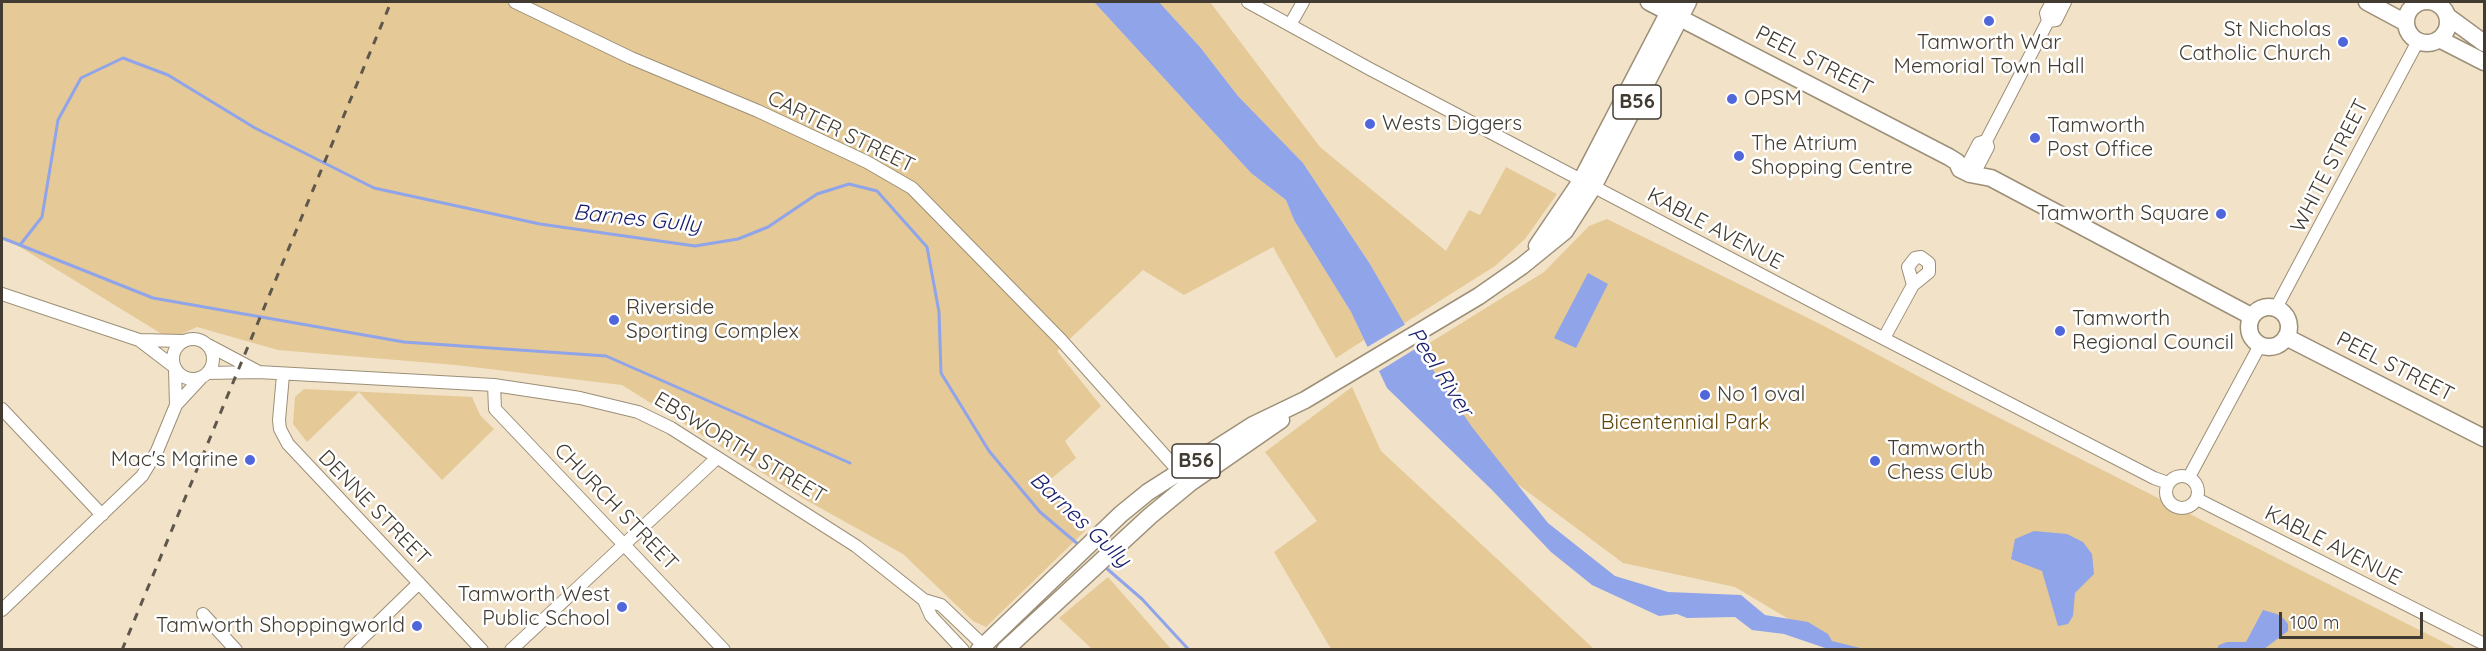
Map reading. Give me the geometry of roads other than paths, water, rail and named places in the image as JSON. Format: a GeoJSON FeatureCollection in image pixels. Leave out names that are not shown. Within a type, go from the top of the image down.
{"type":"FeatureCollection","features":[{"type":"Feature","properties":{"kind":"main road","name":"PEEL STREET"},"geometry":{"type":"LineString","coordinates":[[1649,2],[1674,10],[1972,166],[2251,316]]}},
{"type":"Feature","properties":{"kind":"main road","name":"B56"},"geometry":{"type":"LineString","coordinates":[[983,648],[1071,561],[1148,492],[1185,477],[1261,435],[1305,400],[1479,296],[1522,266],[1565,231],[1674,10],[1688,2]]}},
{"type":"Feature","properties":{"kind":"main road"},"geometry":{"type":"LineString","coordinates":[[2367,2],[2406,23],[2412,36],[2418,41],[2428,43],[2439,39],[2447,29],[2440,7]]}},
{"type":"Feature","properties":{"kind":"main road"},"geometry":{"type":"LineString","coordinates":[[2406,23],[2413,3],[2423,2],[2440,7],[2484,43]]}},
{"type":"Feature","properties":{"kind":"main road"},"geometry":{"type":"LineString","coordinates":[[2439,39],[2484,62]]}},
{"type":"Feature","properties":{"kind":"main road"},"geometry":{"type":"LineString","coordinates":[[2263,308],[2276,308],[2286,316],[2289,323],[2286,338],[2275,346],[2260,345],[2250,334],[2251,316],[2263,308]]}},
{"type":"Feature","properties":{"kind":"main road","name":"PEEL STREET"},"geometry":{"type":"LineString","coordinates":[[2286,338],[2484,438]]}},
{"type":"Feature","properties":{"kind":"main road","name":"B56"},"geometry":{"type":"LineString","coordinates":[[1011,645],[1185,477]]}},
{"type":"Feature","properties":{"kind":"street","name":"CARTER STREET"},"geometry":{"type":"LineString","coordinates":[[515,2],[631,58],[758,111],[867,162],[912,188],[1061,340],[1185,477]]}},
{"type":"Feature","properties":{"kind":"street","name":"KABLE AVENUE"},"geometry":{"type":"LineString","coordinates":[[1248,2],[1587,184],[2154,478],[2168,483]]}},
{"type":"Feature","properties":{"kind":"street"},"geometry":{"type":"LineString","coordinates":[[1290,26],[1303,2]]}},
{"type":"Feature","properties":{"kind":"street"},"geometry":{"type":"LineString","coordinates":[[1972,166],[1988,147],[1986,141],[2048,21],[2046,13],[2052,2]]}},
{"type":"Feature","properties":{"kind":"street"},"geometry":{"type":"LineString","coordinates":[[2048,21],[2056,20],[2065,2]]}},
{"type":"Feature","properties":{"kind":"street","name":"WHITE STREET"},"geometry":{"type":"LineString","coordinates":[[2276,308],[2418,41]]}},
{"type":"Feature","properties":{"kind":"street"},"geometry":{"type":"LineString","coordinates":[[1884,338],[1913,285]]}},
{"type":"Feature","properties":{"kind":"street"},"geometry":{"type":"LineString","coordinates":[[2,294],[139,340],[196,339],[208,345],[213,362],[176,405],[151,464],[133,486],[2,610]]}},
{"type":"Feature","properties":{"kind":"street"},"geometry":{"type":"LineString","coordinates":[[139,340],[184,378],[204,375]]}},
{"type":"Feature","properties":{"kind":"street"},"geometry":{"type":"LineString","coordinates":[[176,405],[172,354],[183,341]]}},
{"type":"Feature","properties":{"kind":"street","name":"EBSWORTH STREET"},"geometry":{"type":"LineString","coordinates":[[208,345],[258,372]]}},
{"type":"Feature","properties":{"kind":"street"},"geometry":{"type":"LineString","coordinates":[[2189,477],[2260,345]]}},
{"type":"Feature","properties":{"kind":"street","name":"EBSWORTH STREET"},"geometry":{"type":"LineString","coordinates":[[204,375],[258,372],[494,385],[580,398],[638,412],[671,428],[856,546],[924,600],[941,605],[983,648]]}},
{"type":"Feature","properties":{"kind":"street","name":"DENNE STREET"},"geometry":{"type":"LineString","coordinates":[[283,375],[279,420],[283,437],[482,650]]}},
{"type":"Feature","properties":{"kind":"street","name":"CHURCH STREET"},"geometry":{"type":"LineString","coordinates":[[494,385],[495,409],[724,650]]}},
{"type":"Feature","properties":{"kind":"street"},"geometry":{"type":"LineString","coordinates":[[2,409],[102,515]]}},
{"type":"Feature","properties":{"kind":"street"},"geometry":{"type":"LineString","coordinates":[[511,650],[717,458]]}},
{"type":"Feature","properties":{"kind":"street"},"geometry":{"type":"LineString","coordinates":[[2178,476],[2189,477],[2196,484],[2197,499],[2185,508],[2174,507],[2166,498],[2168,483],[2178,476]]}},
{"type":"Feature","properties":{"kind":"street","name":"KABLE AVENUE"},"geometry":{"type":"LineString","coordinates":[[2197,499],[2484,643]]}},
{"type":"Feature","properties":{"kind":"street"},"geometry":{"type":"LineString","coordinates":[[350,650],[419,583]]}},
{"type":"Feature","properties":{"kind":"street","name":"EBSWORTH STREET"},"geometry":{"type":"LineString","coordinates":[[924,600],[931,616],[963,650]]}},
{"type":"Feature","properties":{"kind":"street"},"geometry":{"type":"LineString","coordinates":[[203,614],[236,650]]}},
{"type":"Feature","properties":{"kind":"water"},"geometry":{"type":"Polygon","coordinates":[[[1094,2],[1159,2],[1200,47],[1238,96],[1303,163],[1370,264],[1420,351],[1472,427],[1548,523],[1615,576],[1668,592],[1741,595],[1765,615],[1808,622],[1828,634],[1832,641],[1864,649],[1828,649],[1784,634],[1752,630],[1735,617],[1687,618],[1677,614],[1659,616],[1592,585],[1551,552],[1492,490],[1387,388],[1351,312],[1294,220],[1286,200],[1251,173],[1094,2]]]}},
{"type":"Feature","properties":{"kind":"water"},"geometry":{"type":"Polygon","coordinates":[[[1588,273],[1608,284],[1576,348],[1554,338],[1588,273]]]}},
{"type":"Feature","properties":{"kind":"water"},"geometry":{"type":"Polygon","coordinates":[[[2034,531],[2067,534],[2083,542],[2092,554],[2094,574],[2075,593],[2073,616],[2068,624],[2058,626],[2042,571],[2011,559],[2015,539],[2034,531]]]}},
{"type":"Feature","properties":{"kind":"water"},"geometry":{"type":"Polygon","coordinates":[[[2263,610],[2277,614],[2284,619],[2288,624],[2288,631],[2264,649],[2217,649],[2219,645],[2227,642],[2246,642],[2263,610]]]}},
{"type":"Feature","properties":{"kind":"waterway","name":"Barnes Gully"},"geometry":{"type":"LineString","coordinates":[[2,238],[20,245],[42,217],[58,120],[81,78],[123,58],[168,75],[255,128],[374,188],[540,224],[695,246],[738,239],[768,227],[817,194],[849,184],[877,191],[927,247],[939,312],[941,373],[989,451],[1040,512],[1079,545]]}},
{"type":"Feature","properties":{"kind":"waterway"},"geometry":{"type":"LineString","coordinates":[[20,245],[153,298],[404,342],[606,356],[850,463]]}},
{"type":"Feature","properties":{"kind":"waterway","name":"Barnes Gully"},"geometry":{"type":"LineString","coordinates":[[1105,567],[1142,599],[1189,650]]}},
{"type":"Feature","properties":{"kind":"railway"},"geometry":{"type":"LineString","coordinates":[[122,650],[391,2]]}},
{"type":"Feature","properties":{"kind":"place","name":"Tamworth War Memorial Town Hall"},"geometry":{"type":"Point","coordinates":[1989,21]}},
{"type":"Feature","properties":{"kind":"place","name":"St Nicholas Catholic Church"},"geometry":{"type":"Point","coordinates":[2343,42]}},
{"type":"Feature","properties":{"kind":"place","name":"OPSM"},"geometry":{"type":"Point","coordinates":[1732,99]}},
{"type":"Feature","properties":{"kind":"place","name":"Wests Diggers"},"geometry":{"type":"Point","coordinates":[1370,124]}},
{"type":"Feature","properties":{"kind":"place","name":"Tamworth Post Office"},"geometry":{"type":"Point","coordinates":[2035,138]}},
{"type":"Feature","properties":{"kind":"place","name":"The Atrium Shopping Centre"},"geometry":{"type":"Point","coordinates":[1739,156]}},
{"type":"Feature","properties":{"kind":"place","name":"Tamworth Square"},"geometry":{"type":"Point","coordinates":[2221,214]}},
{"type":"Feature","properties":{"kind":"place","name":"Riverside Sporting Complex"},"geometry":{"type":"Point","coordinates":[614,320]}},
{"type":"Feature","properties":{"kind":"place","name":"Tamworth Regional Council"},"geometry":{"type":"Point","coordinates":[2060,331]}},
{"type":"Feature","properties":{"kind":"place","name":"No 1 oval"},"geometry":{"type":"Point","coordinates":[1705,395]}},
{"type":"Feature","properties":{"kind":"place","name":"Mac's Marine"},"geometry":{"type":"Point","coordinates":[250,460]}},
{"type":"Feature","properties":{"kind":"place","name":"Tamworth Chess Club"},"geometry":{"type":"Point","coordinates":[1875,461]}},
{"type":"Feature","properties":{"kind":"place","name":"Tamworth West Public School"},"geometry":{"type":"Point","coordinates":[622,607]}},
{"type":"Feature","properties":{"kind":"place","name":"Tamworth Shoppingworld"},"geometry":{"type":"Point","coordinates":[417,626]}},
{"type":"Feature","properties":{"kind":"water label","name":"Peel River"},"geometry":{"type":"Point","coordinates":[1440,372]}},
{"type":"Feature","properties":{"kind":"park label","name":"Bicentennial Park"},"geometry":{"type":"Point","coordinates":[1685,423]}}]}
